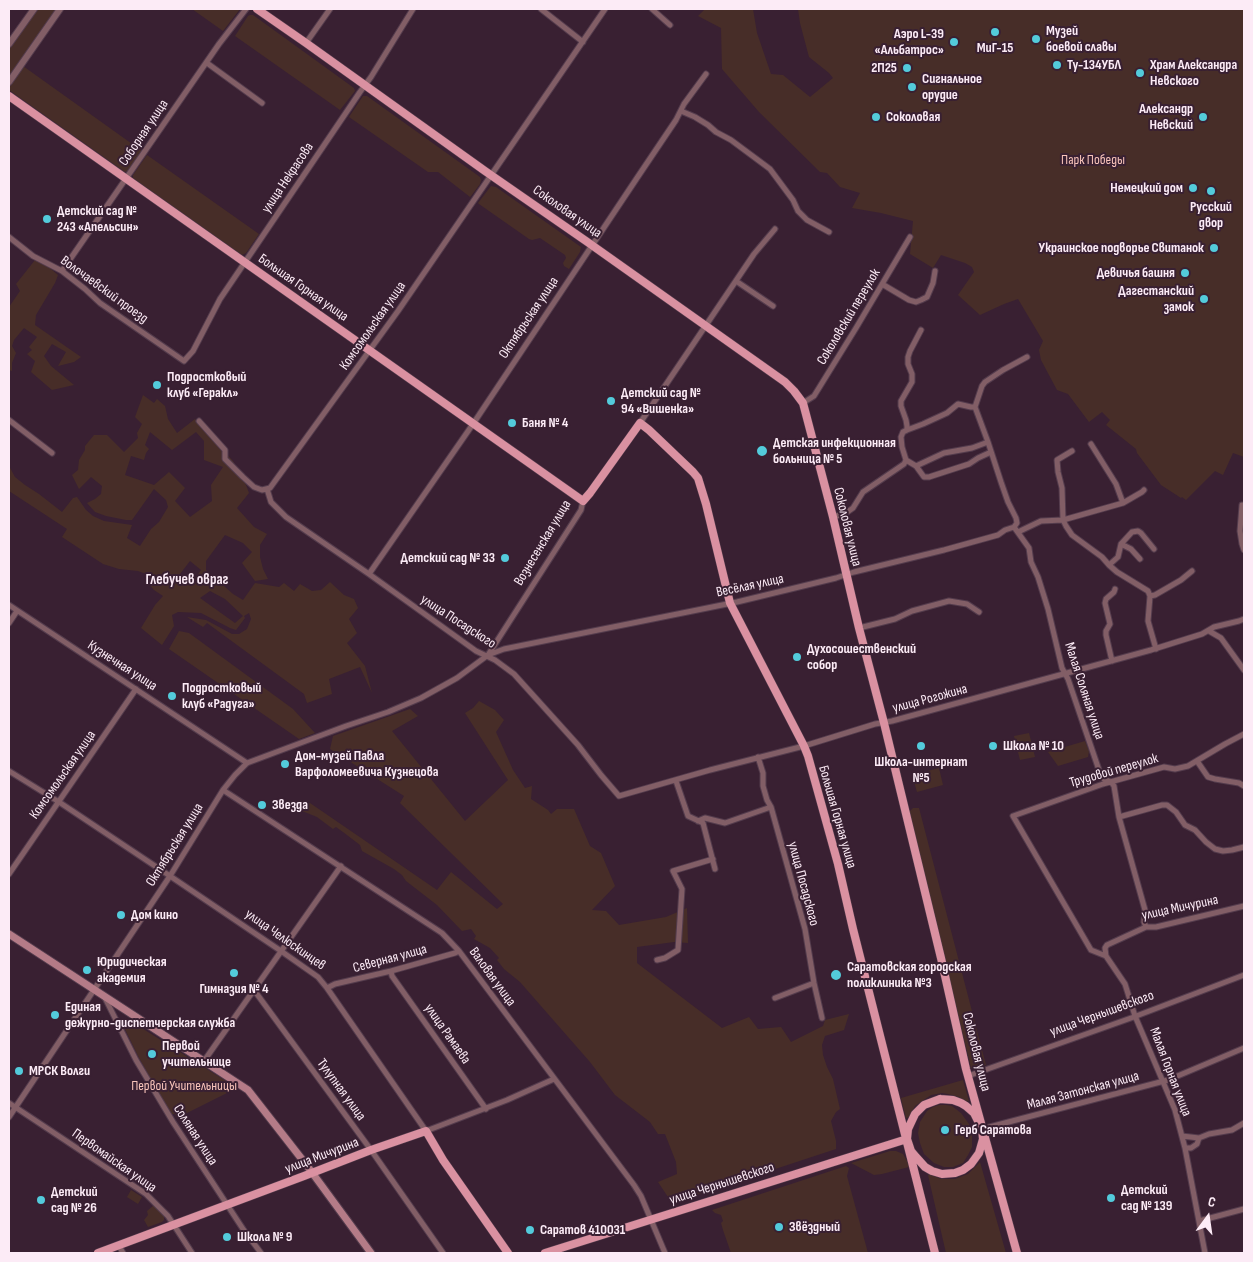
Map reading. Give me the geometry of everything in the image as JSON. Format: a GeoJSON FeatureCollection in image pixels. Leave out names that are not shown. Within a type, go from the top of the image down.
{"type":"FeatureCollection","features":[{"type":"Feature","properties":{"kind":"main road","name":"Соколовая улица"},"geometry":{"type":"LineString","coordinates":[[257,9],[785,382],[803,403],[884,723],[968,1076],[1017,1253]]}},
{"type":"Feature","properties":{"kind":"main road","name":"Большая Горная улица"},"geometry":{"type":"LineString","coordinates":[[9,96],[583,501]]}},
{"type":"Feature","properties":{"kind":"main road","name":"Большая Горная улица"},"geometry":{"type":"LineString","coordinates":[[640,422],[694,472],[698,478],[730,603],[808,756],[838,864],[904,1139],[934,1253]]}},
{"type":"Feature","properties":{"kind":"main road","name":"Вознесенская улица"},"geometry":{"type":"LineString","coordinates":[[583,501],[640,422]]}},
{"type":"Feature","properties":{"kind":"main road"},"geometry":{"type":"LineString","coordinates":[[9,934],[248,1090],[371,1253]]}},
{"type":"Feature","properties":{"kind":"main road"},"geometry":{"type":"LineString","coordinates":[[940,1099],[961,1103],[974,1113],[982,1129],[979,1153],[971,1164],[955,1174],[942,1174],[926,1167],[916,1158],[904,1139],[915,1114],[924,1105],[940,1099]]}},
{"type":"Feature","properties":{"kind":"main road","name":"улица Мичурина"},"geometry":{"type":"LineString","coordinates":[[98,1253],[426,1131]]}},
{"type":"Feature","properties":{"kind":"main road","name":"улица Челюскинцев"},"geometry":{"type":"LineString","coordinates":[[426,1131],[443,1160],[508,1253]]}},
{"type":"Feature","properties":{"kind":"main road","name":"улица Чернышевского"},"geometry":{"type":"LineString","coordinates":[[545,1253],[904,1139]]}},
{"type":"Feature","properties":{"kind":"street"},"geometry":{"type":"LineString","coordinates":[[9,44],[34,9]]}},
{"type":"Feature","properties":{"kind":"street"},"geometry":{"type":"LineString","coordinates":[[9,82],[60,9]]}},
{"type":"Feature","properties":{"kind":"street","name":"Соборная улица"},"geometry":{"type":"LineString","coordinates":[[62,271],[206,63],[246,9]]}},
{"type":"Feature","properties":{"kind":"street"},"geometry":{"type":"LineString","coordinates":[[306,43],[330,9]]}},
{"type":"Feature","properties":{"kind":"street","name":"улица Некрасова"},"geometry":{"type":"LineString","coordinates":[[184,362],[193,351],[220,299],[244,262],[371,78],[413,9]]}},
{"type":"Feature","properties":{"kind":"street"},"geometry":{"type":"LineString","coordinates":[[541,9],[583,42]]}},
{"type":"Feature","properties":{"kind":"street","name":"Комсомольская улица"},"geometry":{"type":"LineString","coordinates":[[268,489],[370,351],[606,9]]}},
{"type":"Feature","properties":{"kind":"street"},"geometry":{"type":"LineString","coordinates":[[652,9],[670,25]]}},
{"type":"Feature","properties":{"kind":"street"},"geometry":{"type":"LineString","coordinates":[[206,63],[262,103]]}},
{"type":"Feature","properties":{"kind":"street","name":"Октябрьская улица"},"geometry":{"type":"LineString","coordinates":[[369,574],[473,424],[706,74]]}},
{"type":"Feature","properties":{"kind":"street"},"geometry":{"type":"LineString","coordinates":[[681,111],[708,125],[770,169],[793,200],[798,211],[807,220],[829,232]]}},
{"type":"Feature","properties":{"kind":"street","name":"Вознесенская улица"},"geometry":{"type":"LineString","coordinates":[[640,422],[754,254],[775,229]]}},
{"type":"Feature","properties":{"kind":"street","name":"Соколовский переулок"},"geometry":{"type":"LineString","coordinates":[[803,403],[814,396],[910,237]]}},
{"type":"Feature","properties":{"kind":"street","name":"Волочаевский проезд"},"geometry":{"type":"LineString","coordinates":[[9,238],[33,256],[62,271],[86,289],[100,303],[184,362]]}},
{"type":"Feature","properties":{"kind":"street"},"geometry":{"type":"LineString","coordinates":[[882,284],[909,300],[916,302],[926,297],[933,283],[935,271]]}},
{"type":"Feature","properties":{"kind":"street"},"geometry":{"type":"LineString","coordinates":[[736,281],[773,306]]}},
{"type":"Feature","properties":{"kind":"street"},"geometry":{"type":"LineString","coordinates":[[907,430],[901,401],[912,382],[908,357],[921,330]]}},
{"type":"Feature","properties":{"kind":"street"},"geometry":{"type":"LineString","coordinates":[[992,452],[969,464],[924,477],[916,466],[906,460],[901,437],[903,432],[947,413],[958,404],[971,408],[975,407],[984,382],[1027,357]]}},
{"type":"Feature","properties":{"kind":"street","name":"Малая Соляная улица"},"geometry":{"type":"LineString","coordinates":[[975,407],[992,452],[1003,489],[1016,518],[1016,529],[1029,548],[1031,562],[1048,609],[1062,668],[1100,773],[1104,780],[1114,786],[1116,792],[1120,817],[1144,910],[1146,927]]}},
{"type":"Feature","properties":{"kind":"street"},"geometry":{"type":"LineString","coordinates":[[9,420],[52,453]]}},
{"type":"Feature","properties":{"kind":"street"},"geometry":{"type":"LineString","coordinates":[[199,421],[225,450],[225,459],[230,465],[254,487],[262,490],[268,489]]}},
{"type":"Feature","properties":{"kind":"street"},"geometry":{"type":"LineString","coordinates":[[916,466],[944,453],[972,448],[988,442]]}},
{"type":"Feature","properties":{"kind":"street"},"geometry":{"type":"LineString","coordinates":[[1091,444],[1116,484],[1123,503]]}},
{"type":"Feature","properties":{"kind":"street"},"geometry":{"type":"LineString","coordinates":[[1072,452],[1057,460],[1062,488],[1063,520],[1072,534],[1102,557],[1116,572],[1148,591],[1150,596],[1148,621],[1156,649]]}},
{"type":"Feature","properties":{"kind":"street"},"geometry":{"type":"LineString","coordinates":[[832,517],[846,513],[853,508],[863,492],[904,464],[906,460]]}},
{"type":"Feature","properties":{"kind":"street","name":"улица Посадского"},"geometry":{"type":"LineString","coordinates":[[268,489],[271,502],[286,517],[476,651],[488,655],[514,674],[578,745],[619,796]]}},
{"type":"Feature","properties":{"kind":"street","name":"Весёлая улица"},"geometry":{"type":"LineString","coordinates":[[488,655],[504,649],[730,603],[836,578],[998,535],[1005,530],[1016,529],[1041,521],[1063,520],[1123,503],[1144,490]]}},
{"type":"Feature","properties":{"kind":"street","name":"Вознесенская улица"},"geometry":{"type":"LineString","coordinates":[[246,763],[388,712],[421,698],[457,678],[488,655],[581,510],[583,501]]}},
{"type":"Feature","properties":{"kind":"street"},"geometry":{"type":"LineString","coordinates":[[1242,505],[1240,531],[1244,550]]}},
{"type":"Feature","properties":{"kind":"street"},"geometry":{"type":"LineString","coordinates":[[1109,565],[1118,557],[1121,544],[1132,532],[1138,531],[1154,549]]}},
{"type":"Feature","properties":{"kind":"street"},"geometry":{"type":"LineString","coordinates":[[1121,544],[1131,549],[1140,559]]}},
{"type":"Feature","properties":{"kind":"street"},"geometry":{"type":"LineString","coordinates":[[1150,596],[1181,580],[1192,571]]}},
{"type":"Feature","properties":{"kind":"street"},"geometry":{"type":"LineString","coordinates":[[1112,661],[1106,636],[1106,631],[1110,624],[1104,603],[1115,589]]}},
{"type":"Feature","properties":{"kind":"street"},"geometry":{"type":"LineString","coordinates":[[859,628],[895,619],[912,611],[949,601],[968,604],[979,612]]}},
{"type":"Feature","properties":{"kind":"street","name":"Кузнечная улица"},"geometry":{"type":"LineString","coordinates":[[9,606],[246,763]]}},
{"type":"Feature","properties":{"kind":"street"},"geometry":{"type":"LineString","coordinates":[[9,623],[17,611]]}},
{"type":"Feature","properties":{"kind":"street","name":"улица Рогожина"},"geometry":{"type":"LineString","coordinates":[[619,796],[1156,649],[1202,634],[1214,626],[1244,619]]}},
{"type":"Feature","properties":{"kind":"street"},"geometry":{"type":"LineString","coordinates":[[1208,631],[1221,638],[1244,670]]}},
{"type":"Feature","properties":{"kind":"street","name":"Комсомольская улица"},"geometry":{"type":"LineString","coordinates":[[9,874],[136,689]]}},
{"type":"Feature","properties":{"kind":"street","name":"Трудовой переулок"},"geometry":{"type":"LineString","coordinates":[[1013,816],[1110,782],[1164,767],[1181,769],[1244,734]]}},
{"type":"Feature","properties":{"kind":"street","name":"улица Посадского"},"geometry":{"type":"LineString","coordinates":[[758,757],[763,774],[763,786],[771,807],[805,929],[822,1018]]}},
{"type":"Feature","properties":{"kind":"street"},"geometry":{"type":"LineString","coordinates":[[1197,760],[1208,777],[1239,783],[1244,786]]}},
{"type":"Feature","properties":{"kind":"street","name":"Октябрьская улица"},"geometry":{"type":"LineString","coordinates":[[9,1117],[170,876],[229,781],[246,763]]}},
{"type":"Feature","properties":{"kind":"street","name":"улица Челюскинцев"},"geometry":{"type":"LineString","coordinates":[[9,771],[59,802],[318,977],[426,1131]]}},
{"type":"Feature","properties":{"kind":"street"},"geometry":{"type":"LineString","coordinates":[[676,781],[688,816],[703,823],[715,868]]}},
{"type":"Feature","properties":{"kind":"street","name":"Валовая улица"},"geometry":{"type":"LineString","coordinates":[[223,790],[442,933],[459,950],[634,1185],[641,1196],[664,1253]]}},
{"type":"Feature","properties":{"kind":"street"},"geometry":{"type":"LineString","coordinates":[[1120,817],[1167,805],[1176,812],[1185,825],[1195,830],[1215,849],[1223,851],[1244,847]]}},
{"type":"Feature","properties":{"kind":"street"},"geometry":{"type":"LineString","coordinates":[[698,821],[705,818],[725,823],[771,807]]}},
{"type":"Feature","properties":{"kind":"street","name":"Малая Горная улица"},"geometry":{"type":"LineString","coordinates":[[1013,816],[1091,950],[1106,956],[1125,984],[1135,1016],[1175,1110],[1185,1148],[1205,1253]]}},
{"type":"Feature","properties":{"kind":"street"},"geometry":{"type":"LineString","coordinates":[[657,960],[665,958],[678,950],[682,889],[673,871],[713,859]]}},
{"type":"Feature","properties":{"kind":"street"},"geometry":{"type":"LineString","coordinates":[[204,1061],[341,866]]}},
{"type":"Feature","properties":{"kind":"street","name":"улица Мичурина"},"geometry":{"type":"LineString","coordinates":[[1106,956],[1106,945],[1146,927],[1156,927],[1244,906]]}},
{"type":"Feature","properties":{"kind":"street","name":"Северная улица"},"geometry":{"type":"LineString","coordinates":[[327,988],[335,984],[391,972],[455,953],[459,950]]}},
{"type":"Feature","properties":{"kind":"street","name":"улица Рамаева"},"geometry":{"type":"LineString","coordinates":[[391,972],[486,1109]]}},
{"type":"Feature","properties":{"kind":"street","name":"улица Чернышевского"},"geometry":{"type":"LineString","coordinates":[[968,1076],[1244,975]]}},
{"type":"Feature","properties":{"kind":"street"},"geometry":{"type":"LineString","coordinates":[[775,998],[814,983]]}},
{"type":"Feature","properties":{"kind":"street","name":"Тулупная улица"},"geometry":{"type":"LineString","coordinates":[[254,990],[371,1150],[443,1253]]}},
{"type":"Feature","properties":{"kind":"street","name":"Соляная улица"},"geometry":{"type":"LineString","coordinates":[[105,997],[141,1068],[173,1122],[260,1253]]}},
{"type":"Feature","properties":{"kind":"street","name":"Малая Затонская улица"},"geometry":{"type":"LineString","coordinates":[[982,1129],[1168,1080],[1244,1048]]}},
{"type":"Feature","properties":{"kind":"street","name":"улица Мичурина"},"geometry":{"type":"LineString","coordinates":[[426,1131],[486,1109],[554,1079]]}},
{"type":"Feature","properties":{"kind":"street","name":"Первомайская улица"},"geometry":{"type":"LineString","coordinates":[[9,1103],[146,1194],[168,1216],[192,1253]]}},
{"type":"Feature","properties":{"kind":"street"},"geometry":{"type":"LineString","coordinates":[[1182,1136],[1199,1138],[1209,1134],[1232,1130],[1244,1123]]}},
{"type":"Feature","properties":{"kind":"street"},"geometry":{"type":"LineString","coordinates":[[1185,1148],[1191,1148],[1199,1138]]}},
{"type":"Feature","properties":{"kind":"street"},"geometry":{"type":"LineString","coordinates":[[1200,1220],[1244,1209]]}},
{"type":"Feature","properties":{"kind":"street"},"geometry":{"type":"LineString","coordinates":[[119,1246],[123,1253]]}},
{"type":"Feature","properties":{"kind":"green space"},"geometry":{"type":"Polygon","coordinates":[[[37,9],[56,9],[9,77],[9,49],[37,9]]]}},
{"type":"Feature","properties":{"kind":"green space"},"geometry":{"type":"Polygon","coordinates":[[[192,9],[240,9],[223,31],[192,9]]]}},
{"type":"Feature","properties":{"kind":"green space","name":"Парк Победы"},"geometry":{"type":"Polygon","coordinates":[[[705,9],[753,9],[757,33],[771,74],[783,75],[810,97],[833,78],[809,57],[798,9],[1244,9],[1244,457],[1233,453],[1223,475],[1215,471],[1186,500],[1161,485],[1136,449],[1106,425],[1110,420],[1102,412],[1089,422],[1068,394],[1057,390],[1041,360],[1039,350],[1043,341],[1018,299],[980,315],[958,295],[974,272],[972,267],[941,255],[933,268],[910,254],[913,221],[852,208],[860,193],[840,187],[827,173],[820,172],[759,112],[722,69],[721,28],[698,16],[705,9]]]}},
{"type":"Feature","properties":{"kind":"green space"},"geometry":{"type":"Polygon","coordinates":[[[250,15],[253,15],[354,88],[355,91],[340,110],[235,36],[250,15]]]}},
{"type":"Feature","properties":{"kind":"green space"},"geometry":{"type":"Polygon","coordinates":[[[23,66],[142,151],[128,171],[125,172],[9,90],[9,85],[23,66]]]}},
{"type":"Feature","properties":{"kind":"green space"},"geometry":{"type":"Polygon","coordinates":[[[363,96],[367,96],[480,177],[480,184],[471,196],[438,172],[428,172],[349,117],[363,96]]]}},
{"type":"Feature","properties":{"kind":"green space"},"geometry":{"type":"Polygon","coordinates":[[[147,155],[259,234],[246,253],[242,255],[133,178],[133,175],[147,155]]]}},
{"type":"Feature","properties":{"kind":"green space"},"geometry":{"type":"Polygon","coordinates":[[[491,186],[496,187],[581,247],[580,252],[569,269],[563,263],[566,258],[565,255],[540,238],[529,239],[478,203],[491,186]]]}},
{"type":"Feature","properties":{"kind":"green space"},"geometry":{"type":"Polygon","coordinates":[[[35,260],[45,264],[58,275],[36,315],[35,325],[81,357],[74,362],[58,366],[66,352],[52,344],[44,356],[51,366],[74,385],[52,390],[31,372],[35,361],[27,354],[32,350],[29,347],[37,337],[24,328],[14,340],[12,346],[16,353],[12,363],[12,371],[9,370],[9,307],[20,291],[16,284],[35,260]]]}},
{"type":"Feature","properties":{"kind":"green space"},"geometry":{"type":"Polygon","coordinates":[[[143,395],[154,403],[157,399],[165,406],[168,419],[177,433],[195,419],[233,461],[249,493],[237,508],[254,527],[267,534],[260,545],[260,557],[268,579],[255,581],[242,563],[252,552],[243,543],[225,535],[206,561],[206,570],[233,594],[243,600],[255,583],[279,587],[284,583],[294,591],[300,584],[312,591],[321,590],[330,582],[344,595],[354,599],[358,608],[349,619],[357,633],[347,643],[365,666],[372,693],[360,667],[329,679],[332,694],[307,703],[304,694],[207,623],[203,627],[187,617],[206,620],[232,634],[239,634],[247,629],[251,619],[249,613],[244,616],[245,618],[236,630],[201,613],[178,612],[172,615],[174,626],[162,645],[141,628],[163,596],[147,582],[146,574],[103,564],[62,537],[67,529],[9,491],[9,466],[15,477],[62,512],[73,498],[77,497],[93,516],[104,521],[132,525],[127,538],[140,546],[168,507],[166,500],[154,489],[132,520],[106,516],[95,512],[87,503],[101,494],[102,486],[91,477],[79,489],[72,475],[78,470],[79,460],[85,450],[85,446],[94,435],[107,435],[124,452],[138,438],[137,433],[142,424],[135,417],[143,395]],[[150,432],[145,445],[149,449],[144,460],[131,456],[125,475],[154,485],[169,472],[185,488],[175,501],[190,517],[212,501],[211,485],[223,467],[204,460],[204,441],[196,432],[172,450],[150,432]],[[190,561],[180,574],[190,585],[201,570],[190,561]],[[210,591],[200,598],[235,623],[243,616],[225,599],[210,591]]]}},
{"type":"Feature","properties":{"kind":"green space"},"geometry":{"type":"Polygon","coordinates":[[[179,631],[189,633],[293,709],[315,733],[299,739],[169,649],[179,631]]]}},
{"type":"Feature","properties":{"kind":"green space"},"geometry":{"type":"Polygon","coordinates":[[[479,701],[495,710],[504,720],[496,732],[513,770],[525,788],[532,786],[531,799],[551,814],[557,809],[574,809],[590,846],[601,853],[615,886],[592,910],[606,911],[619,925],[666,917],[687,908],[688,943],[674,942],[637,947],[637,963],[722,1028],[749,1017],[758,1029],[781,1027],[791,1042],[823,1026],[825,1020],[849,1014],[844,1030],[825,1036],[822,1045],[823,1055],[833,1079],[840,1109],[831,1121],[836,1149],[672,1203],[658,1182],[677,1174],[676,1162],[665,1134],[658,1134],[650,1122],[615,1095],[590,1062],[520,982],[504,969],[497,960],[499,958],[490,948],[474,939],[476,936],[471,929],[462,931],[437,905],[394,869],[362,851],[360,845],[336,827],[333,829],[317,817],[302,811],[301,808],[310,803],[437,890],[451,872],[497,909],[503,904],[400,803],[404,796],[330,749],[333,736],[410,709],[418,716],[392,731],[465,821],[508,780],[465,713],[479,701]]]}},
{"type":"Feature","properties":{"kind":"green space"},"geometry":{"type":"Polygon","coordinates":[[[1029,733],[1035,757],[1020,760],[1014,736],[1029,733]]]}},
{"type":"Feature","properties":{"kind":"green space"},"geometry":{"type":"Polygon","coordinates":[[[1085,741],[1089,751],[1088,757],[1058,766],[1048,752],[1085,741]]]}},
{"type":"Feature","properties":{"kind":"green space"},"geometry":{"type":"Polygon","coordinates":[[[939,768],[943,785],[917,792],[912,775],[939,768]]]}},
{"type":"Feature","properties":{"kind":"green space"},"geometry":{"type":"Polygon","coordinates":[[[913,808],[919,808],[986,1065],[974,1070],[971,1068],[909,812],[913,808]]]}},
{"type":"Feature","properties":{"kind":"green space","name":"Первой Учительницы"},"geometry":{"type":"Polygon","coordinates":[[[129,1020],[237,1088],[177,1118],[175,1114],[170,1114],[123,1025],[129,1020]]]}},
{"type":"Feature","properties":{"kind":"green space"},"geometry":{"type":"Polygon","coordinates":[[[963,1080],[969,1101],[966,1102],[959,1097],[942,1093],[931,1095],[915,1106],[909,1117],[906,1118],[901,1098],[963,1080]]]}},
{"type":"Feature","properties":{"kind":"green space"},"geometry":{"type":"Polygon","coordinates":[[[939,1105],[952,1106],[961,1113],[969,1124],[972,1133],[972,1147],[968,1155],[963,1163],[953,1167],[944,1167],[934,1163],[924,1154],[920,1143],[918,1133],[920,1122],[927,1111],[939,1105]]]}},
{"type":"Feature","properties":{"kind":"green space"},"geometry":{"type":"Polygon","coordinates":[[[890,1151],[903,1154],[909,1167],[874,1175],[851,1163],[890,1151]]]}},
{"type":"Feature","properties":{"kind":"green space"},"geometry":{"type":"Polygon","coordinates":[[[980,1162],[1006,1253],[946,1253],[928,1175],[941,1179],[955,1179],[968,1174],[980,1162]]]}},
{"type":"Feature","properties":{"kind":"green space"},"geometry":{"type":"Polygon","coordinates":[[[846,1166],[849,1168],[847,1176],[868,1253],[731,1253],[721,1223],[723,1221],[721,1215],[712,1210],[846,1166]]]}},
{"type":"Feature","properties":{"kind":"green space"},"geometry":{"type":"Polygon","coordinates":[[[131,1190],[142,1197],[138,1204],[127,1197],[131,1190]]]}},
{"type":"Feature","properties":{"kind":"green space"},"geometry":{"type":"Polygon","coordinates":[[[154,1205],[164,1215],[164,1220],[148,1227],[144,1220],[148,1215],[147,1211],[154,1205]]]}},
{"type":"Feature","properties":{"kind":"place","name":"МиГ-15"},"geometry":{"type":"Point","coordinates":[995,32]}},
{"type":"Feature","properties":{"kind":"place","name":"Музей боевой славы"},"geometry":{"type":"Point","coordinates":[1036,39]}},
{"type":"Feature","properties":{"kind":"place","name":"Аэро L-39 «Альбатрос»"},"geometry":{"type":"Point","coordinates":[954,42]}},
{"type":"Feature","properties":{"kind":"place","name":"Ту-134УБЛ"},"geometry":{"type":"Point","coordinates":[1057,65]}},
{"type":"Feature","properties":{"kind":"place","name":"2П25"},"geometry":{"type":"Point","coordinates":[907,68]}},
{"type":"Feature","properties":{"kind":"place","name":"Храм Александра Невского"},"geometry":{"type":"Point","coordinates":[1140,73]}},
{"type":"Feature","properties":{"kind":"place","name":"Сигнальное орудие"},"geometry":{"type":"Point","coordinates":[912,87]}},
{"type":"Feature","properties":{"kind":"place","name":"Соколовая"},"geometry":{"type":"Point","coordinates":[876,117]}},
{"type":"Feature","properties":{"kind":"place","name":"Александр Невский"},"geometry":{"type":"Point","coordinates":[1203,117]}},
{"type":"Feature","properties":{"kind":"place","name":"Немецкий дом"},"geometry":{"type":"Point","coordinates":[1193,188]}},
{"type":"Feature","properties":{"kind":"place","name":"Русский двор"},"geometry":{"type":"Point","coordinates":[1211,191]}},
{"type":"Feature","properties":{"kind":"place","name":"Детский сад № 243 «Апельсин»"},"geometry":{"type":"Point","coordinates":[47,219]}},
{"type":"Feature","properties":{"kind":"place","name":"Украинское подворье Свитанок"},"geometry":{"type":"Point","coordinates":[1214,248]}},
{"type":"Feature","properties":{"kind":"place","name":"Девичья башня"},"geometry":{"type":"Point","coordinates":[1185,273]}},
{"type":"Feature","properties":{"kind":"place","name":"Дагестанский замок"},"geometry":{"type":"Point","coordinates":[1204,299]}},
{"type":"Feature","properties":{"kind":"place","name":"Подростковый клуб «Геракл»"},"geometry":{"type":"Point","coordinates":[157,385]}},
{"type":"Feature","properties":{"kind":"place","name":"Детский сад № 94 «Вишенка»"},"geometry":{"type":"Point","coordinates":[611,401]}},
{"type":"Feature","properties":{"kind":"place","name":"Баня № 4"},"geometry":{"type":"Point","coordinates":[512,423]}},
{"type":"Feature","properties":{"kind":"place","name":"Детская инфекционная больница № 5"},"geometry":{"type":"Point","coordinates":[762,451]}},
{"type":"Feature","properties":{"kind":"place","name":"Детский сад № 33"},"geometry":{"type":"Point","coordinates":[505,558]}},
{"type":"Feature","properties":{"kind":"place","name":"Духосошественский собор"},"geometry":{"type":"Point","coordinates":[797,657]}},
{"type":"Feature","properties":{"kind":"place","name":"Подростковый клуб «Радуга»"},"geometry":{"type":"Point","coordinates":[172,696]}},
{"type":"Feature","properties":{"kind":"place","name":"Школа-интернат №5"},"geometry":{"type":"Point","coordinates":[921,746]}},
{"type":"Feature","properties":{"kind":"place","name":"Школа № 10"},"geometry":{"type":"Point","coordinates":[993,746]}},
{"type":"Feature","properties":{"kind":"place","name":"Дом-музей Павла Варфоломеевича Кузнецова"},"geometry":{"type":"Point","coordinates":[285,764]}},
{"type":"Feature","properties":{"kind":"place","name":"Звезда"},"geometry":{"type":"Point","coordinates":[262,805]}},
{"type":"Feature","properties":{"kind":"place","name":"Дом кино"},"geometry":{"type":"Point","coordinates":[121,915]}},
{"type":"Feature","properties":{"kind":"place","name":"Юридическая академия"},"geometry":{"type":"Point","coordinates":[87,970]}},
{"type":"Feature","properties":{"kind":"place","name":"Гимназия № 4"},"geometry":{"type":"Point","coordinates":[234,973]}},
{"type":"Feature","properties":{"kind":"place","name":"Саратовская городская поликлиника №3"},"geometry":{"type":"Point","coordinates":[836,975]}},
{"type":"Feature","properties":{"kind":"place","name":"Единая дежурно-диспетчерская служба"},"geometry":{"type":"Point","coordinates":[55,1015]}},
{"type":"Feature","properties":{"kind":"place","name":"Первой учительнице"},"geometry":{"type":"Point","coordinates":[152,1054]}},
{"type":"Feature","properties":{"kind":"place","name":"МРСК Волги"},"geometry":{"type":"Point","coordinates":[19,1071]}},
{"type":"Feature","properties":{"kind":"place","name":"Герб Саратова"},"geometry":{"type":"Point","coordinates":[945,1130]}},
{"type":"Feature","properties":{"kind":"place","name":"Детский сад № 139"},"geometry":{"type":"Point","coordinates":[1111,1198]}},
{"type":"Feature","properties":{"kind":"place","name":"Детский сад № 26"},"geometry":{"type":"Point","coordinates":[41,1200]}},
{"type":"Feature","properties":{"kind":"place","name":"Звёздный"},"geometry":{"type":"Point","coordinates":[779,1227]}},
{"type":"Feature","properties":{"kind":"place","name":"Саратов 410031"},"geometry":{"type":"Point","coordinates":[530,1230]}},
{"type":"Feature","properties":{"kind":"place","name":"Школа № 9"},"geometry":{"type":"Point","coordinates":[227,1237]}},
{"type":"Feature","properties":{"kind":"district","name":"Глебучев овраг"},"geometry":{"type":"Point","coordinates":[187,580]}}]}
